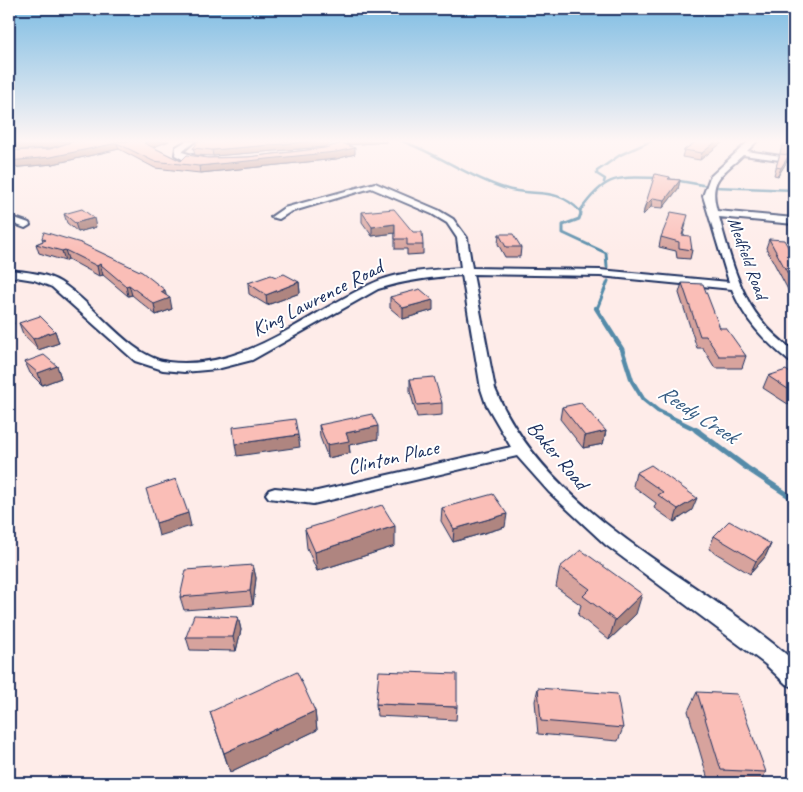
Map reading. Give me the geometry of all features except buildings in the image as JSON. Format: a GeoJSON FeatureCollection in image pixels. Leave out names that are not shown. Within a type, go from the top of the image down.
{"type":"FeatureCollection","features":[{"type":"Feature","properties":{"kind":"street","name":"Medfield Road"},"geometry":{"type":"LineString","coordinates":[[717,178],[710,185],[708,196],[737,286],[754,320],[794,358]]}},
{"type":"Feature","properties":{"kind":"street","name":"Baker Road"},"geometry":{"type":"LineString","coordinates":[[276,217],[287,210],[372,185],[436,212],[450,221],[462,238],[479,346],[488,389],[494,404],[521,450],[555,488],[613,540],[773,657],[794,676]]}},
{"type":"Feature","properties":{"kind":"street"},"geometry":{"type":"LineString","coordinates":[[713,214],[794,220]]}},
{"type":"Feature","properties":{"kind":"street"},"geometry":{"type":"LineString","coordinates":[[9,218],[25,225]]}},
{"type":"Feature","properties":{"kind":"street","name":"King Lawrence Road"},"geometry":{"type":"LineString","coordinates":[[9,273],[37,277],[56,286],[140,358],[163,366],[184,368],[217,366],[247,357],[374,287],[390,281],[421,274],[468,271],[600,273],[737,286]]}},
{"type":"Feature","properties":{"kind":"street","name":"Clinton Place"},"geometry":{"type":"LineString","coordinates":[[274,494],[313,498],[521,450]]}},
{"type":"Feature","properties":{"kind":"waterway"},"geometry":{"type":"LineString","coordinates":[[479,178],[515,191],[553,195],[571,203],[580,211]]}},
{"type":"Feature","properties":{"kind":"waterway","name":"Reedy Creek"},"geometry":{"type":"LineString","coordinates":[[603,178],[604,182]]}},
{"type":"Feature","properties":{"kind":"waterway"},"geometry":{"type":"LineString","coordinates":[[580,211],[597,190],[613,180],[622,178],[659,178]]}},
{"type":"Feature","properties":{"kind":"waterway"},"geometry":{"type":"LineString","coordinates":[[674,180],[714,187],[794,190]]}},
{"type":"Feature","properties":{"kind":"waterway","name":"Reedy Creek"},"geometry":{"type":"LineString","coordinates":[[581,214],[579,219],[563,225],[563,233],[606,253],[607,267]]}},
{"type":"Feature","properties":{"kind":"waterway","name":"Reedy Creek"},"geometry":{"type":"LineString","coordinates":[[597,309],[608,281]]}},
{"type":"Feature","properties":{"kind":"waterway","name":"Reedy Creek"},"geometry":{"type":"LineString","coordinates":[[596,308],[622,349],[632,381],[643,399],[658,411],[699,431]]}},
{"type":"Feature","properties":{"kind":"waterway","name":"Reedy Creek"},"geometry":{"type":"LineString","coordinates":[[696,430],[747,468],[794,499]]}}]}
